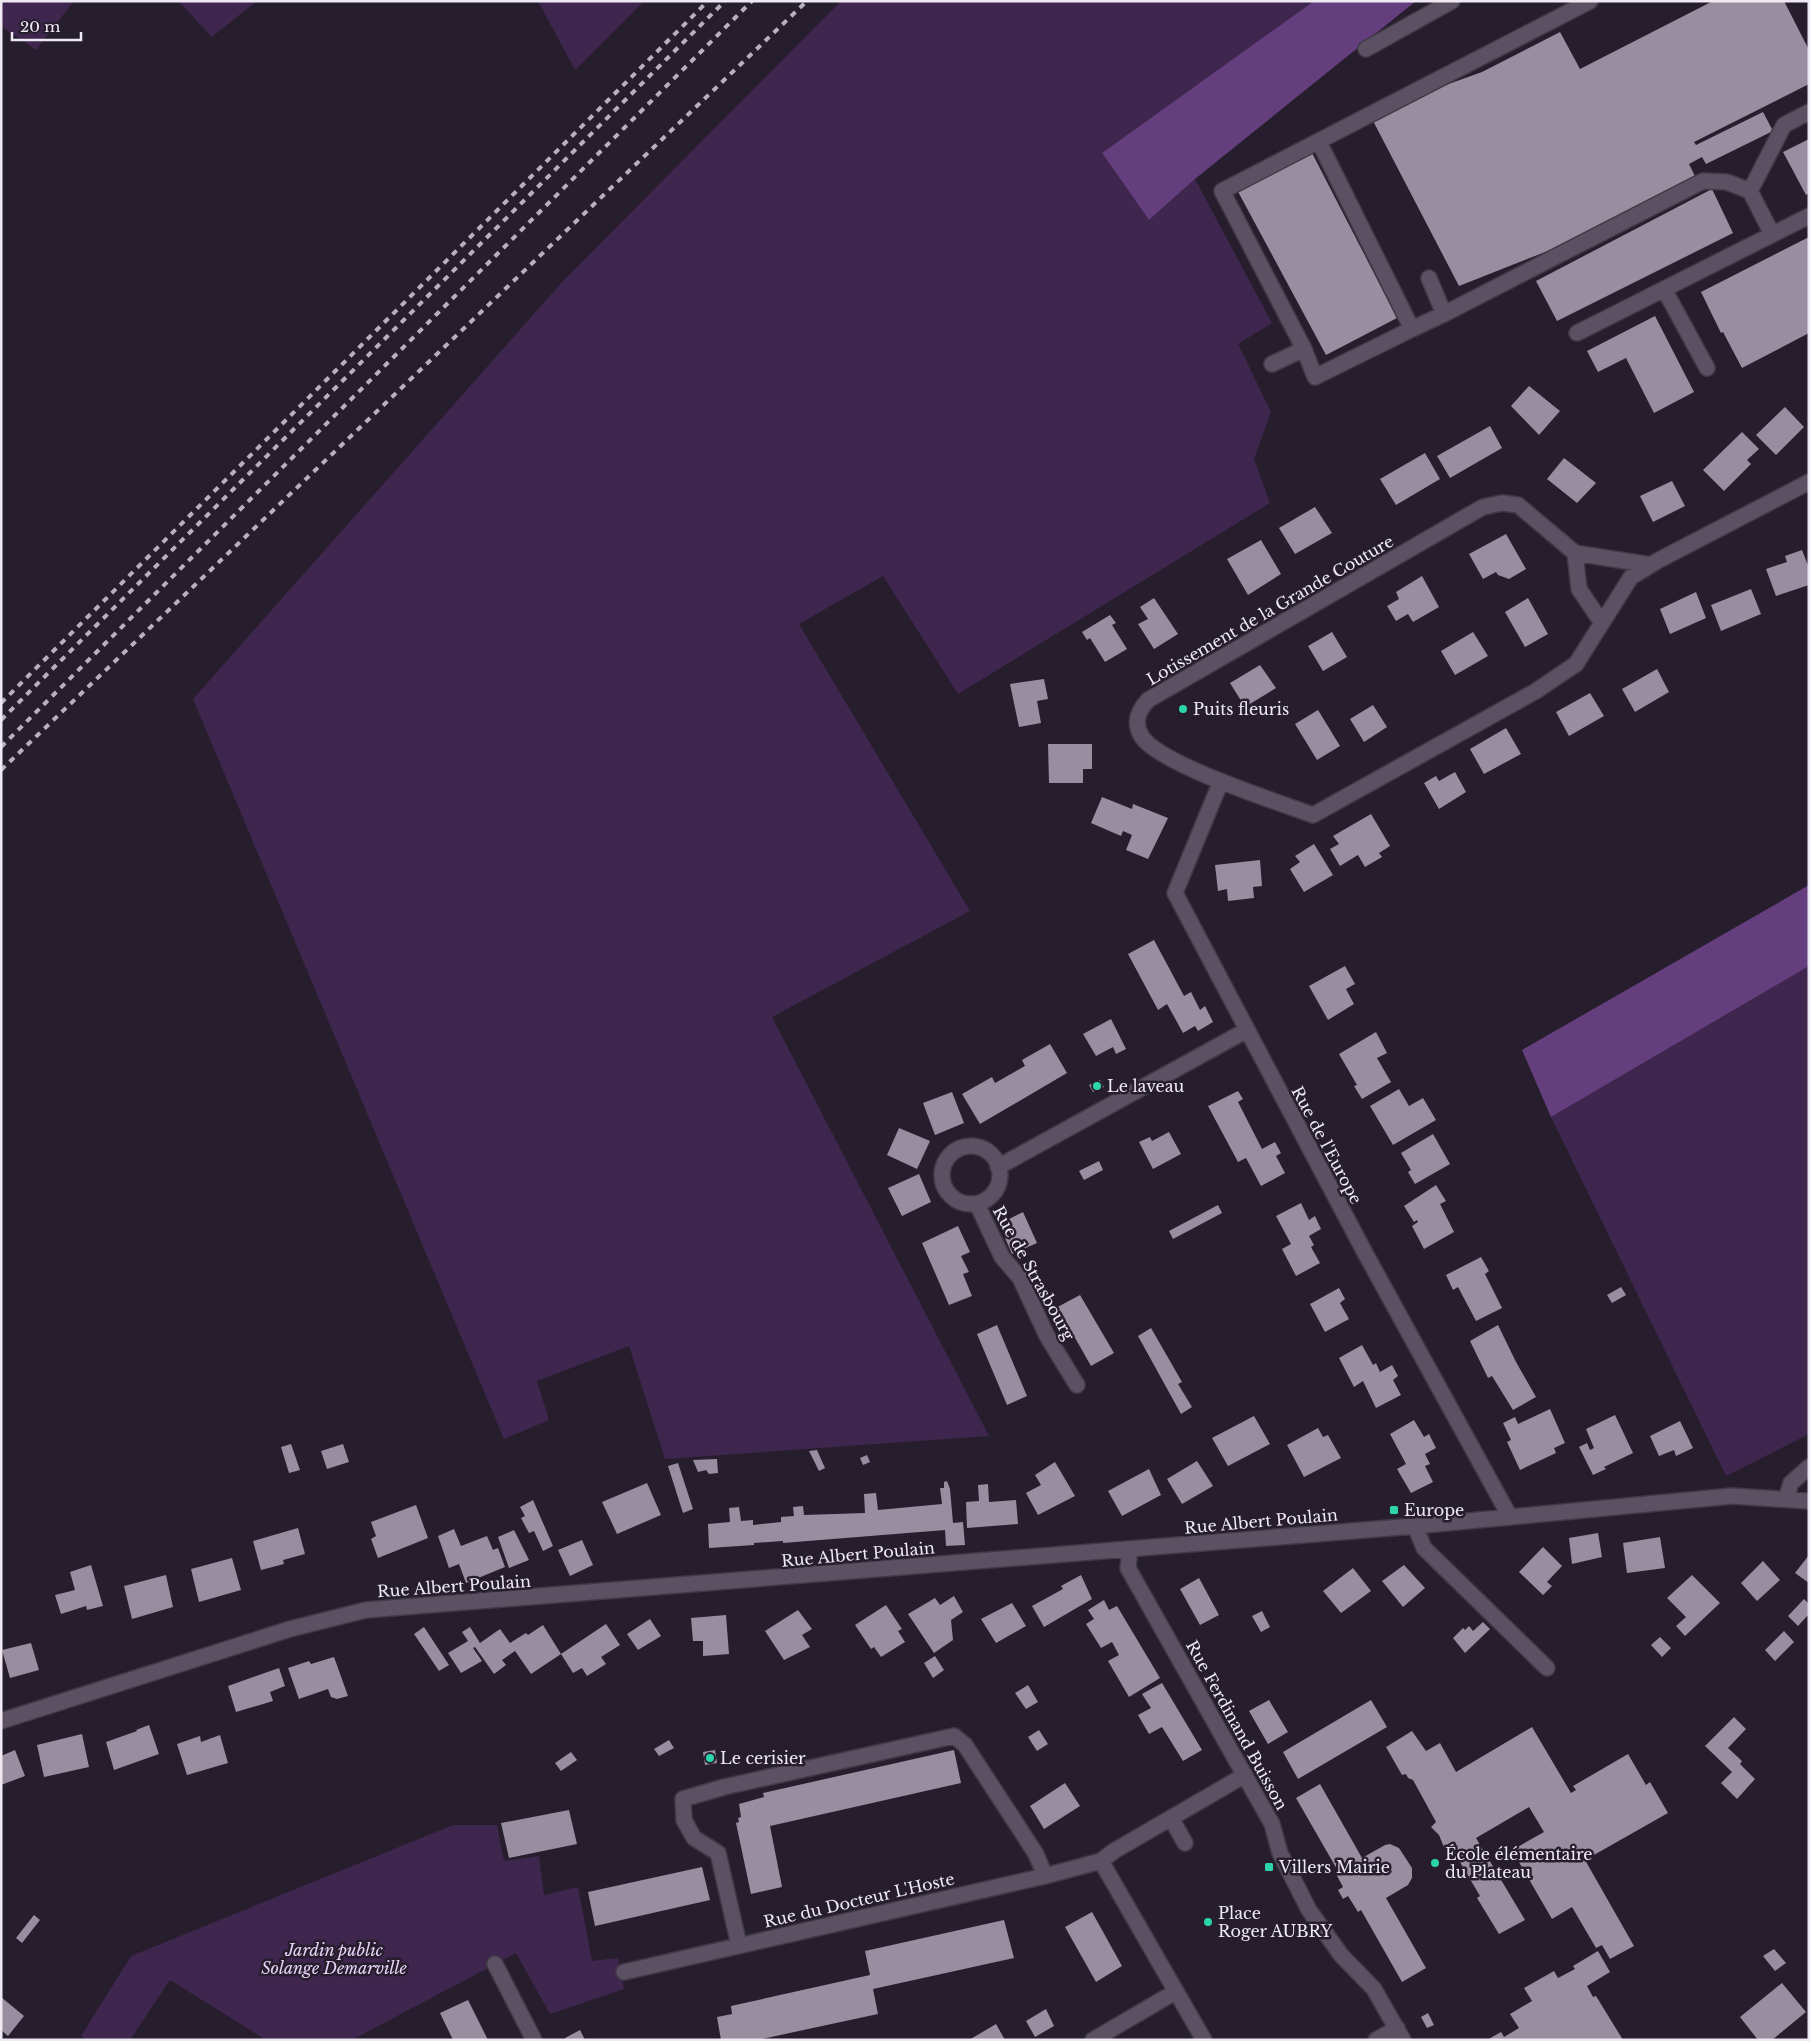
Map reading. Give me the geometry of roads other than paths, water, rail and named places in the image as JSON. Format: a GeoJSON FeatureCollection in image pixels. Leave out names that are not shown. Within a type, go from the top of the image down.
{"type":"FeatureCollection","features":[{"type":"Feature","properties":{"kind":"street"},"geometry":{"type":"LineString","coordinates":[[1366,49],[1452,1]]}},
{"type":"Feature","properties":{"kind":"street"},"geometry":{"type":"LineString","coordinates":[[1590,1],[1222,191],[1304,349],[1315,377],[1444,314],[1704,180],[1727,182],[1750,191],[1772,234]]}},
{"type":"Feature","properties":{"kind":"street"},"geometry":{"type":"LineString","coordinates":[[1750,191],[1784,125],[1809,112]]}},
{"type":"Feature","properties":{"kind":"street"},"geometry":{"type":"LineString","coordinates":[[1319,142],[1412,330]]}},
{"type":"Feature","properties":{"kind":"street"},"geometry":{"type":"LineString","coordinates":[[1577,333],[1809,216]]}},
{"type":"Feature","properties":{"kind":"street"},"geometry":{"type":"LineString","coordinates":[[1429,278],[1444,314]]}},
{"type":"Feature","properties":{"kind":"street"},"geometry":{"type":"LineString","coordinates":[[1664,289],[1707,368]]}},
{"type":"Feature","properties":{"kind":"street"},"geometry":{"type":"LineString","coordinates":[[1272,364],[1304,349]]}},
{"type":"Feature","properties":{"kind":"street","name":"Lotissement de la Grande Couture"},"geometry":{"type":"LineString","coordinates":[[1575,553],[1518,506],[1502,503],[1483,507],[1148,700],[1139,710],[1136,724],[1141,736],[1152,748],[1176,761],[1221,781],[1313,816],[1536,691],[1576,664],[1631,577],[1809,482]]}},
{"type":"Feature","properties":{"kind":"street"},"geometry":{"type":"LineString","coordinates":[[1602,623],[1579,589],[1575,553],[1651,565]]}},
{"type":"Feature","properties":{"kind":"street","name":"Rue de l'Europe"},"geometry":{"type":"LineString","coordinates":[[1221,781],[1175,893],[1364,1251],[1510,1517]]}},
{"type":"Feature","properties":{"kind":"street"},"geometry":{"type":"LineString","coordinates":[[998,1167],[1247,1030]]}},
{"type":"Feature","properties":{"kind":"street","name":"Rue de Strasbourg"},"geometry":{"type":"LineString","coordinates":[[969,1146],[978,1147],[987,1152],[994,1158],[998,1167],[998,1186],[993,1194],[976,1204],[958,1201],[950,1196],[942,1179],[946,1161],[952,1154],[969,1146]]}},
{"type":"Feature","properties":{"kind":"street","name":"Rue de Strasbourg"},"geometry":{"type":"LineString","coordinates":[[976,1204],[1002,1257],[1020,1278],[1047,1336],[1077,1385]]}},
{"type":"Feature","properties":{"kind":"street"},"geometry":{"type":"LineString","coordinates":[[1786,1499],[1791,1483],[1809,1467]]}},
{"type":"Feature","properties":{"kind":"street","name":"Rue Albert Poulain"},"geometry":{"type":"LineString","coordinates":[[1,1721],[290,1629],[366,1610],[1415,1526],[1732,1496],[1809,1501]]}},
{"type":"Feature","properties":{"kind":"street"},"geometry":{"type":"LineString","coordinates":[[1415,1526],[1424,1548],[1547,1668]]}},
{"type":"Feature","properties":{"kind":"street","name":"Rue Ferdinand Buisson"},"geometry":{"type":"LineString","coordinates":[[1130,1549],[1128,1568],[1272,1824],[1280,1854],[1309,1910],[1341,1955],[1374,1989],[1400,2034]]}},
{"type":"Feature","properties":{"kind":"street"},"geometry":{"type":"LineString","coordinates":[[739,1945],[718,1853],[694,1838],[684,1820],[683,1799],[724,1787],[954,1736],[970,1752],[1036,1854],[1045,1876]]}},
{"type":"Feature","properties":{"kind":"street","name":"Rue du Docteur L'Hoste"},"geometry":{"type":"LineString","coordinates":[[624,1972],[1045,1876],[1101,1861],[1114,1851],[1245,1775]]}},
{"type":"Feature","properties":{"kind":"street"},"geometry":{"type":"LineString","coordinates":[[1171,1818],[1185,1843]]}},
{"type":"Feature","properties":{"kind":"street"},"geometry":{"type":"LineString","coordinates":[[1101,1861],[1204,2040]]}},
{"type":"Feature","properties":{"kind":"street"},"geometry":{"type":"LineString","coordinates":[[494,1964],[534,2040]]}},
{"type":"Feature","properties":{"kind":"street"},"geometry":{"type":"LineString","coordinates":[[1093,2040],[1175,1992]]}},
{"type":"Feature","properties":{"kind":"street"},"geometry":{"type":"LineString","coordinates":[[1376,2040],[1400,2034]]}},
{"type":"Feature","properties":{"kind":"railway"},"geometry":{"type":"LineString","coordinates":[[1,703],[708,1]]}},
{"type":"Feature","properties":{"kind":"railway"},"geometry":{"type":"LineString","coordinates":[[1,720],[725,1]]}},
{"type":"Feature","properties":{"kind":"railway"},"geometry":{"type":"LineString","coordinates":[[1,747],[752,1]]}},
{"type":"Feature","properties":{"kind":"railway"},"geometry":{"type":"LineString","coordinates":[[1,770],[807,1]]}},
{"type":"Feature","properties":{"kind":"place","name":"Puits fleuris"},"geometry":{"type":"Point","coordinates":[1183,709]}},
{"type":"Feature","properties":{"kind":"place","name":"Le laveau"},"geometry":{"type":"Point","coordinates":[1097,1086]}},
{"type":"Feature","properties":{"kind":"place","name":"Europe"},"geometry":{"type":"Point","coordinates":[1394,1510]}},
{"type":"Feature","properties":{"kind":"place","name":"Le cerisier"},"geometry":{"type":"Point","coordinates":[710,1758]}},
{"type":"Feature","properties":{"kind":"place","name":"École élémentaire du Plateau"},"geometry":{"type":"Point","coordinates":[1435,1863]}},
{"type":"Feature","properties":{"kind":"place","name":"Villers Mairie"},"geometry":{"type":"Point","coordinates":[1269,1867]}},
{"type":"Feature","properties":{"kind":"place","name":"Place Roger AUBRY"},"geometry":{"type":"Point","coordinates":[1208,1922]}},
{"type":"Feature","properties":{"kind":"park label","name":"Jardin public Solange Demarville"},"geometry":{"type":"Point","coordinates":[334,1959]}}]}
